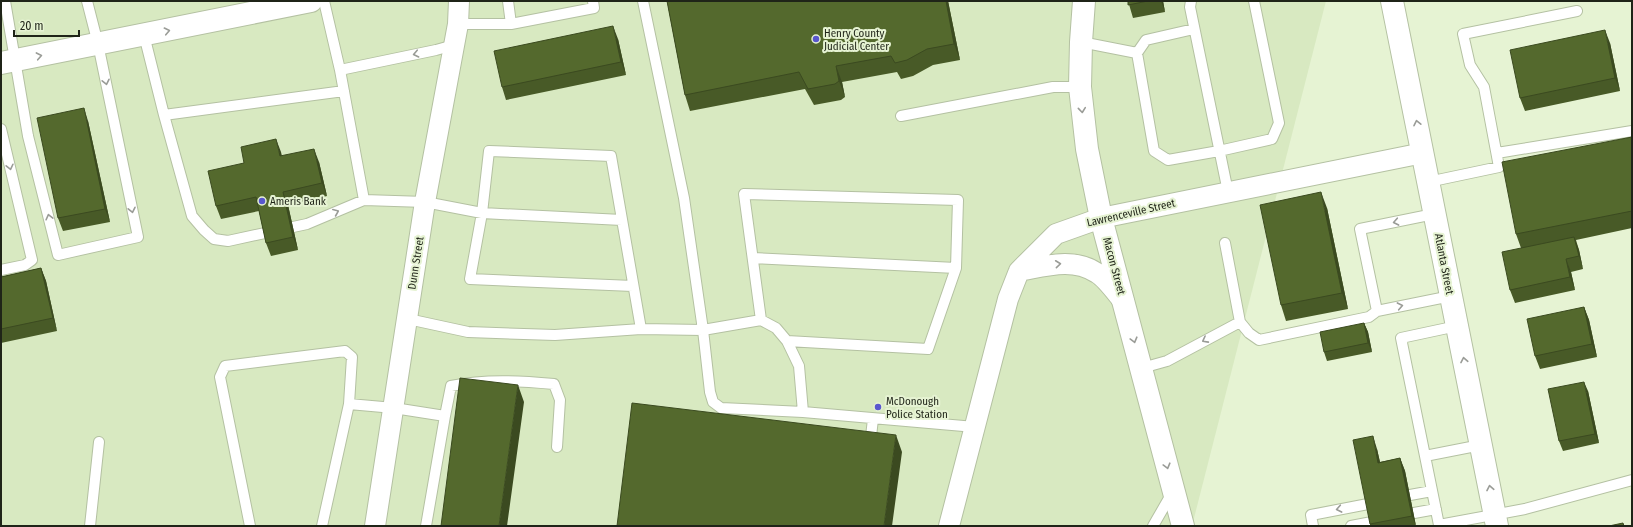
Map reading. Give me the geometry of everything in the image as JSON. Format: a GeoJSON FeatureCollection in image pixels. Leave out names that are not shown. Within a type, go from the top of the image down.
{"type":"FeatureCollection","features":[{"type":"Feature","properties":{"kind":"main road"},"geometry":{"type":"LineString","coordinates":[[8,62],[311,1]]}},
{"type":"Feature","properties":{"kind":"main road","name":"Macon Street"},"geometry":{"type":"LineString","coordinates":[[1084,1],[1080,42],[1080,87],[1087,149],[1101,218],[1183,526]]}},
{"type":"Feature","properties":{"kind":"main road","name":"Atlanta Street"},"geometry":{"type":"LineString","coordinates":[[1392,1],[1496,520]]}},
{"type":"Feature","properties":{"kind":"street","name":"Dunn Street"},"geometry":{"type":"LineString","coordinates":[[375,526],[425,202],[458,24],[459,1]]}},
{"type":"Feature","properties":{"kind":"street","name":"Lawrenceville Street"},"geometry":{"type":"LineString","coordinates":[[949,526],[1008,299],[1019,271],[1056,234],[1101,218],[1423,153]]}},
{"type":"Feature","properties":{"kind":"street"},"geometry":{"type":"LineString","coordinates":[[1019,271],[1060,263],[1079,264],[1098,273],[1124,302]]}},
{"type":"Feature","properties":{"kind":"lane"},"geometry":{"type":"LineString","coordinates":[[5,1],[8,62],[58,255],[138,237],[98,44],[86,1]]}},
{"type":"Feature","properties":{"kind":"lane"},"geometry":{"type":"LineString","coordinates":[[324,1],[340,70],[364,200]]}},
{"type":"Feature","properties":{"kind":"lane"},"geometry":{"type":"LineString","coordinates":[[508,1],[511,24]]}},
{"type":"Feature","properties":{"kind":"lane"},"geometry":{"type":"LineString","coordinates":[[458,24],[511,24],[594,8],[593,1]]}},
{"type":"Feature","properties":{"kind":"lane"},"geometry":{"type":"LineString","coordinates":[[643,1],[684,198],[704,330],[710,392],[713,402],[721,408],[803,412],[975,427]]}},
{"type":"Feature","properties":{"kind":"lane"},"geometry":{"type":"LineString","coordinates":[[1191,1],[1190,7],[1194,29],[1228,192]]}},
{"type":"Feature","properties":{"kind":"lane"},"geometry":{"type":"LineString","coordinates":[[1194,29],[1146,40],[1137,53],[1154,151],[1168,160],[1219,151],[1272,139],[1279,123],[1254,1]]}},
{"type":"Feature","properties":{"kind":"lane"},"geometry":{"type":"LineString","coordinates":[[1428,182],[1499,167],[1484,87],[1470,65],[1463,34],[1577,11]]}},
{"type":"Feature","properties":{"kind":"lane"},"geometry":{"type":"LineString","coordinates":[[144,35],[192,216],[214,239],[228,241],[307,224],[364,200],[425,202],[482,213],[622,220]]}},
{"type":"Feature","properties":{"kind":"lane"},"geometry":{"type":"LineString","coordinates":[[1080,42],[1137,53]]}},
{"type":"Feature","properties":{"kind":"lane"},"geometry":{"type":"LineString","coordinates":[[340,70],[454,45]]}},
{"type":"Feature","properties":{"kind":"lane"},"geometry":{"type":"LineString","coordinates":[[901,116],[1054,87],[1080,87]]}},
{"type":"Feature","properties":{"kind":"lane"},"geometry":{"type":"LineString","coordinates":[[164,115],[344,91]]}},
{"type":"Feature","properties":{"kind":"lane"},"geometry":{"type":"LineString","coordinates":[[1,129],[32,260],[25,265],[1,270]]}},
{"type":"Feature","properties":{"kind":"lane"},"geometry":{"type":"LineString","coordinates":[[1496,153],[1632,131]]}},
{"type":"Feature","properties":{"kind":"lane"},"geometry":{"type":"LineString","coordinates":[[633,286],[470,279],[482,213],[489,151],[611,156],[641,329]]}},
{"type":"Feature","properties":{"kind":"lane"},"geometry":{"type":"LineString","coordinates":[[761,320],[744,194],[958,200],[956,268],[928,348],[787,341]]}},
{"type":"Feature","properties":{"kind":"lane"},"geometry":{"type":"LineString","coordinates":[[1377,311],[1360,229],[1434,214]]}},
{"type":"Feature","properties":{"kind":"lane"},"geometry":{"type":"LineString","coordinates":[[1225,243],[1240,322],[1249,333],[1259,340],[1369,318],[1377,311],[1451,296]]}},
{"type":"Feature","properties":{"kind":"lane"},"geometry":{"type":"LineString","coordinates":[[753,258],[956,268]]}},
{"type":"Feature","properties":{"kind":"lane"},"geometry":{"type":"LineString","coordinates":[[408,319],[468,332],[555,335],[641,329],[704,330],[761,320],[776,328],[787,341],[799,366],[803,412]]}},
{"type":"Feature","properties":{"kind":"lane"},"geometry":{"type":"LineString","coordinates":[[1142,368],[1167,361],[1240,322]]}},
{"type":"Feature","properties":{"kind":"lane"},"geometry":{"type":"LineString","coordinates":[[1457,326],[1401,338],[1439,526],[1496,520],[1525,509],[1632,480]]}},
{"type":"Feature","properties":{"kind":"lane"},"geometry":{"type":"LineString","coordinates":[[250,526],[220,377],[225,366],[345,351],[352,357],[349,404],[322,526]]}},
{"type":"Feature","properties":{"kind":"lane"},"geometry":{"type":"LineString","coordinates":[[426,526],[451,386],[517,381],[554,384],[560,400],[557,447]]}},
{"type":"Feature","properties":{"kind":"lane"},"geometry":{"type":"LineString","coordinates":[[349,404],[394,408],[445,416]]}},
{"type":"Feature","properties":{"kind":"lane"},"geometry":{"type":"LineString","coordinates":[[869,448],[873,419]]}},
{"type":"Feature","properties":{"kind":"lane"},"geometry":{"type":"LineString","coordinates":[[90,526],[99,442]]}},
{"type":"Feature","properties":{"kind":"lane"},"geometry":{"type":"LineString","coordinates":[[1425,456],[1481,445]]}},
{"type":"Feature","properties":{"kind":"lane"},"geometry":{"type":"LineString","coordinates":[[1153,526],[1174,490]]}},
{"type":"Feature","properties":{"kind":"lane"},"geometry":{"type":"LineString","coordinates":[[1410,495],[1432,491]]}},
{"type":"Feature","properties":{"kind":"lane"},"geometry":{"type":"LineString","coordinates":[[1313,526],[1311,515],[1368,504]]}},
{"type":"Feature","properties":{"kind":"lane"},"geometry":{"type":"LineString","coordinates":[[1414,513],[1436,509]]}},
{"type":"Feature","properties":{"kind":"lane"},"geometry":{"type":"LineString","coordinates":[[1352,526],[1372,522]]}},
{"type":"Feature","properties":{"kind":"shaded area"},"geometry":{"type":"Polygon","coordinates":[[[1,1],[1326,1],[1192,526],[1,526],[1,1]]]}},
{"type":"Feature","properties":{"kind":"building","name":"Henry County Judicial Center"},"geometry":{"type":"Polygon","coordinates":[[[667,1],[946,1],[954,44],[927,49],[907,60],[895,63],[891,56],[836,66],[839,81],[835,84],[808,89],[799,72],[685,95],[667,1]]]}},
{"type":"Feature","properties":{"kind":"building"},"geometry":{"type":"Polygon","coordinates":[[[1128,1],[1148,1],[1128,5],[1128,1]]]}},
{"type":"Feature","properties":{"kind":"building"},"geometry":{"type":"Polygon","coordinates":[[[613,26],[621,62],[502,87],[494,51],[613,26]]]}},
{"type":"Feature","properties":{"kind":"building"},"geometry":{"type":"Polygon","coordinates":[[[1605,30],[1615,78],[1520,98],[1510,50],[1605,30]]]}},
{"type":"Feature","properties":{"kind":"building"},"geometry":{"type":"Polygon","coordinates":[[[84,108],[105,209],[58,218],[37,118],[84,108]]]}},
{"type":"Feature","properties":{"kind":"building"},"geometry":{"type":"Polygon","coordinates":[[[1632,137],[1632,211],[1516,234],[1502,162],[1632,137]]]}},
{"type":"Feature","properties":{"kind":"building","name":"Ameris Bank"},"geometry":{"type":"Polygon","coordinates":[[[276,139],[280,156],[314,149],[322,183],[283,192],[293,237],[266,243],[256,197],[216,206],[208,171],[244,163],[241,147],[276,139]]]}},
{"type":"Feature","properties":{"kind":"building"},"geometry":{"type":"Polygon","coordinates":[[[1321,192],[1342,293],[1281,305],[1260,205],[1321,192]]]}},
{"type":"Feature","properties":{"kind":"building"},"geometry":{"type":"Polygon","coordinates":[[[1574,237],[1579,256],[1566,259],[1570,277],[1510,290],[1502,252],[1574,237]]]}},
{"type":"Feature","properties":{"kind":"building"},"geometry":{"type":"Polygon","coordinates":[[[41,268],[53,318],[1,329],[1,277],[41,268]]]}},
{"type":"Feature","properties":{"kind":"building"},"geometry":{"type":"Polygon","coordinates":[[[1584,307],[1592,344],[1535,356],[1527,319],[1584,307]]]}},
{"type":"Feature","properties":{"kind":"building"},"geometry":{"type":"Polygon","coordinates":[[[1364,323],[1368,343],[1324,352],[1320,332],[1364,323]]]}},
{"type":"Feature","properties":{"kind":"building"},"geometry":{"type":"Polygon","coordinates":[[[460,378],[518,385],[499,526],[441,526],[460,378]]]}},
{"type":"Feature","properties":{"kind":"building"},"geometry":{"type":"Polygon","coordinates":[[[1584,382],[1595,434],[1559,441],[1548,389],[1584,382]]]}},
{"type":"Feature","properties":{"kind":"building"},"geometry":{"type":"Polygon","coordinates":[[[632,403],[896,435],[884,526],[617,526],[632,403]]]}},
{"type":"Feature","properties":{"kind":"building"},"geometry":{"type":"Polygon","coordinates":[[[1373,436],[1378,463],[1400,458],[1412,516],[1370,524],[1353,440],[1373,436]]]}},
{"type":"Feature","properties":{"kind":"building"},"geometry":{"type":"Polygon","coordinates":[[[1623,523],[1624,526],[1609,526],[1623,523]]]}},
{"type":"Feature","properties":{"kind":"place","name":"Henry County Judicial Center"},"geometry":{"type":"Point","coordinates":[816,39]}},
{"type":"Feature","properties":{"kind":"place","name":"Ameris Bank"},"geometry":{"type":"Point","coordinates":[262,201]}},
{"type":"Feature","properties":{"kind":"place","name":"McDonough Police Station"},"geometry":{"type":"Point","coordinates":[878,407]}}]}
